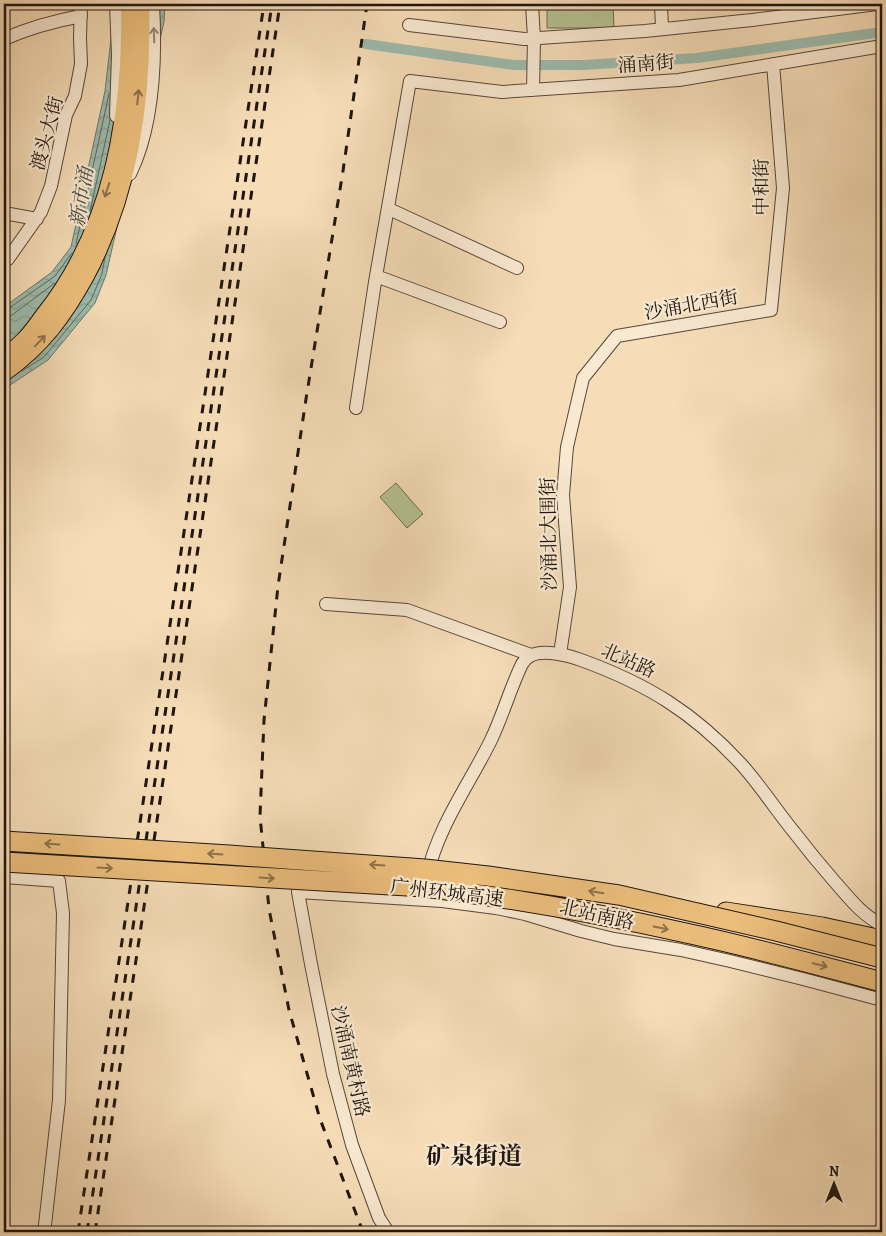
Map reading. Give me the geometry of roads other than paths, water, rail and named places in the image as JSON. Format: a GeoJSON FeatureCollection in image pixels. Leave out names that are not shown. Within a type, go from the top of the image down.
{"type":"FeatureCollection","features":[{"type":"Feature","properties":{"kind":"highway","name":"广州环城高速"},"geometry":{"type":"LineString","coordinates":[[4,841],[425,868],[488,876],[619,895],[776,931],[882,958]]}},
{"type":"Feature","properties":{"kind":"highway","name":"广州环城高速"},"geometry":{"type":"LineString","coordinates":[[4,862],[424,887],[483,895],[685,932],[882,982]]}},
{"type":"Feature","properties":{"kind":"highway"},"geometry":{"type":"LineString","coordinates":[[619,895],[783,921],[882,940]]}},
{"type":"Feature","properties":{"kind":"main road"},"geometry":{"type":"LineString","coordinates":[[4,357],[25,340],[52,306],[66,285],[94,229],[120,140],[126,99],[130,33],[128,4]]}},
{"type":"Feature","properties":{"kind":"main road"},"geometry":{"type":"LineString","coordinates":[[4,373],[28,354],[60,319],[97,254],[105,236],[126,170],[133,136],[142,43],[141,4]]}},
{"type":"Feature","properties":{"kind":"street"},"geometry":{"type":"LineString","coordinates":[[114,165],[118,55],[116,4]]}},
{"type":"Feature","properties":{"kind":"street"},"geometry":{"type":"LineString","coordinates":[[117,200],[140,148],[150,104],[154,43],[153,4]]}},
{"type":"Feature","properties":{"kind":"street"},"geometry":{"type":"LineString","coordinates":[[532,4],[534,38],[533,90]]}},
{"type":"Feature","properties":{"kind":"street"},"geometry":{"type":"LineString","coordinates":[[661,4],[662,29]]}},
{"type":"Feature","properties":{"kind":"street"},"geometry":{"type":"LineString","coordinates":[[409,25],[524,39],[662,29],[752,20],[876,4]]}},
{"type":"Feature","properties":{"kind":"street"},"geometry":{"type":"LineString","coordinates":[[4,39],[23,30],[59,20],[81,10]]}},
{"type":"Feature","properties":{"kind":"street","name":"渡头大街"},"geometry":{"type":"LineString","coordinates":[[8,259],[37,219],[51,186],[66,116],[75,96],[81,64],[81,10]]}},
{"type":"Feature","properties":{"kind":"street","name":"涌南街"},"geometry":{"type":"LineString","coordinates":[[389,209],[410,81],[502,92],[679,80],[882,46]]}},
{"type":"Feature","properties":{"kind":"street","name":"中和街"},"geometry":{"type":"LineString","coordinates":[[771,310],[783,188],[773,64]]}},
{"type":"Feature","properties":{"kind":"street"},"geometry":{"type":"LineString","coordinates":[[356,408],[376,276],[389,209],[517,268]]}},
{"type":"Feature","properties":{"kind":"street"},"geometry":{"type":"LineString","coordinates":[[4,213],[37,219]]}},
{"type":"Feature","properties":{"kind":"street"},"geometry":{"type":"LineString","coordinates":[[376,276],[500,322]]}},
{"type":"Feature","properties":{"kind":"street","name":"沙涌北西街"},"geometry":{"type":"LineString","coordinates":[[617,336],[771,310]]}},
{"type":"Feature","properties":{"kind":"street","name":"沙涌北大围街"},"geometry":{"type":"LineString","coordinates":[[560,654],[570,587],[563,495],[566,447],[584,378],[617,336]]}},
{"type":"Feature","properties":{"kind":"street"},"geometry":{"type":"LineString","coordinates":[[326,604],[407,610],[531,655],[522,664],[491,739],[434,849],[422,899]]}},
{"type":"Feature","properties":{"kind":"street","name":"北站路"},"geometry":{"type":"LineString","coordinates":[[531,655],[542,653],[571,656],[637,683],[681,709],[702,726],[742,765],[810,853],[856,907],[873,920],[882,924]]}},
{"type":"Feature","properties":{"kind":"street"},"geometry":{"type":"LineString","coordinates":[[4,877],[59,882],[61,898],[59,1100],[46,1225]]}},
{"type":"Feature","properties":{"kind":"street","name":"北站南路"},"geometry":{"type":"LineString","coordinates":[[298,892],[422,899],[472,904],[525,914],[614,939],[681,950],[730,961],[882,1000]]}},
{"type":"Feature","properties":{"kind":"street","name":"沙涌南黄村路"},"geometry":{"type":"LineString","coordinates":[[298,892],[310,964],[338,1092],[352,1145],[379,1218],[388,1232]]}},
{"type":"Feature","properties":{"kind":"water"},"geometry":{"type":"Polygon","coordinates":[[[113,4],[165,4],[164,22],[106,275],[95,303],[48,360],[4,389],[4,307],[52,272],[71,247],[105,91],[114,13],[113,4]]]}},
{"type":"Feature","properties":{"kind":"waterway"},"geometry":{"type":"LineString","coordinates":[[366,44],[514,65],[583,65],[697,58],[882,32]]}},
{"type":"Feature","properties":{"kind":"railway"},"geometry":{"type":"LineString","coordinates":[[78,1232],[264,4]]}},
{"type":"Feature","properties":{"kind":"railway"},"geometry":{"type":"LineString","coordinates":[[87,1232],[272,4]]}},
{"type":"Feature","properties":{"kind":"railway"},"geometry":{"type":"LineString","coordinates":[[95,1232],[280,4]]}},
{"type":"Feature","properties":{"kind":"railway"},"geometry":{"type":"LineString","coordinates":[[363,1232],[320,1119],[289,1010],[269,909],[260,816],[264,720],[278,586],[343,171],[367,4]]}},
{"type":"Feature","properties":{"kind":"district","name":"矿泉街道"},"geometry":{"type":"Point","coordinates":[474,1156]}},
{"type":"Feature","properties":{"kind":"water label","name":"新市涌"},"geometry":{"type":"Point","coordinates":[81,197]}}]}
